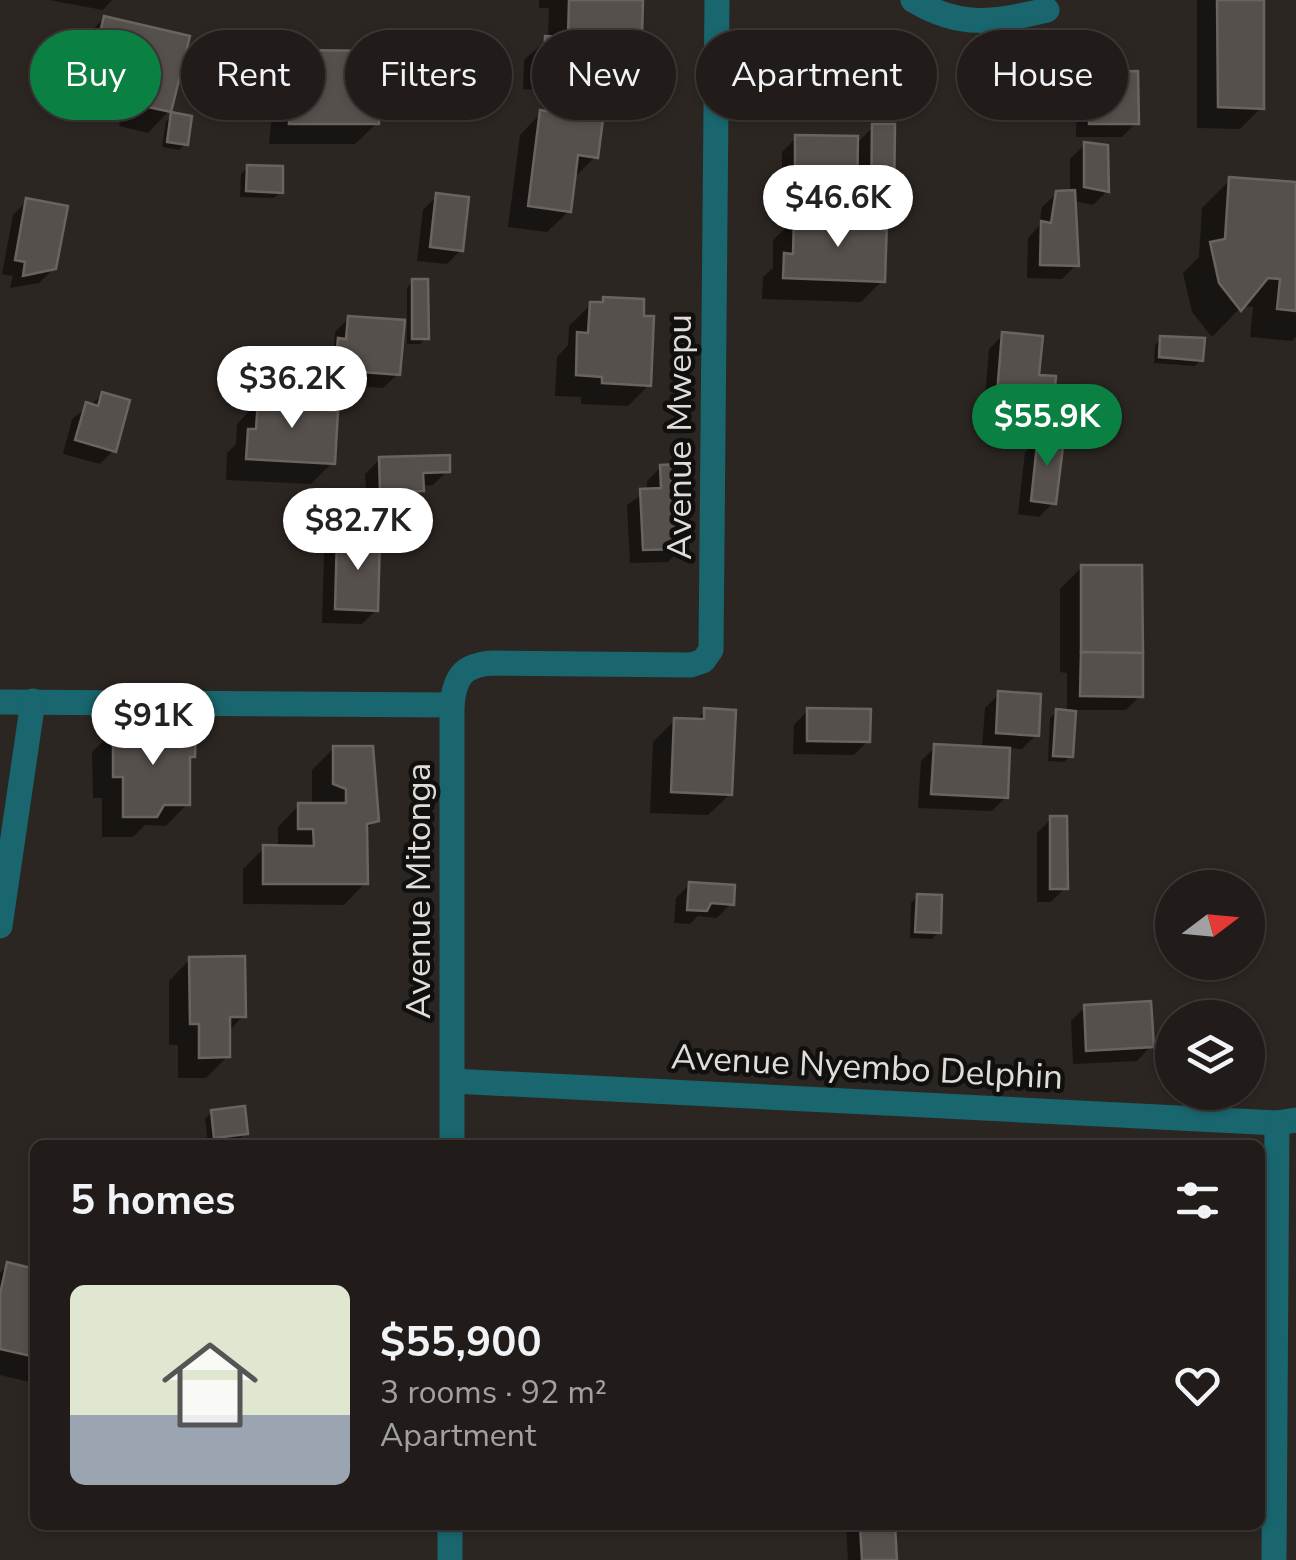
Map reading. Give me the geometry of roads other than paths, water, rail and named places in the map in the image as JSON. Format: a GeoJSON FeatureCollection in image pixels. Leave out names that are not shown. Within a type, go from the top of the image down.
{"type":"FeatureCollection","features":[{"type":"Feature","properties":{"kind":"street","name":"Avenue Mwepu"},"geometry":{"type":"LineString","coordinates":[[452,705],[462,672],[493,662],[672,666],[703,661],[711,650],[717,0]]}},
{"type":"Feature","properties":{"kind":"street"},"geometry":{"type":"LineString","coordinates":[[912,0],[928,10],[986,25],[1047,10]]}},
{"type":"Feature","properties":{"kind":"street"},"geometry":{"type":"LineString","coordinates":[[0,926],[33,701]]}},
{"type":"Feature","properties":{"kind":"street"},"geometry":{"type":"LineString","coordinates":[[0,702],[452,705]]}},
{"type":"Feature","properties":{"kind":"street","name":"Avenue Mitonga"},"geometry":{"type":"LineString","coordinates":[[452,705],[452,1140]]}},
{"type":"Feature","properties":{"kind":"street","name":"Avenue Nyembo Delphin"},"geometry":{"type":"LineString","coordinates":[[453,1080],[1286,1121]]}},
{"type":"Feature","properties":{"kind":"street"},"geometry":{"type":"LineString","coordinates":[[1274,1560],[1268,1313],[1286,1121]]}},
{"type":"Feature","properties":{"kind":"street"},"geometry":{"type":"LineString","coordinates":[[450,1530],[450,1560]]}}]}
